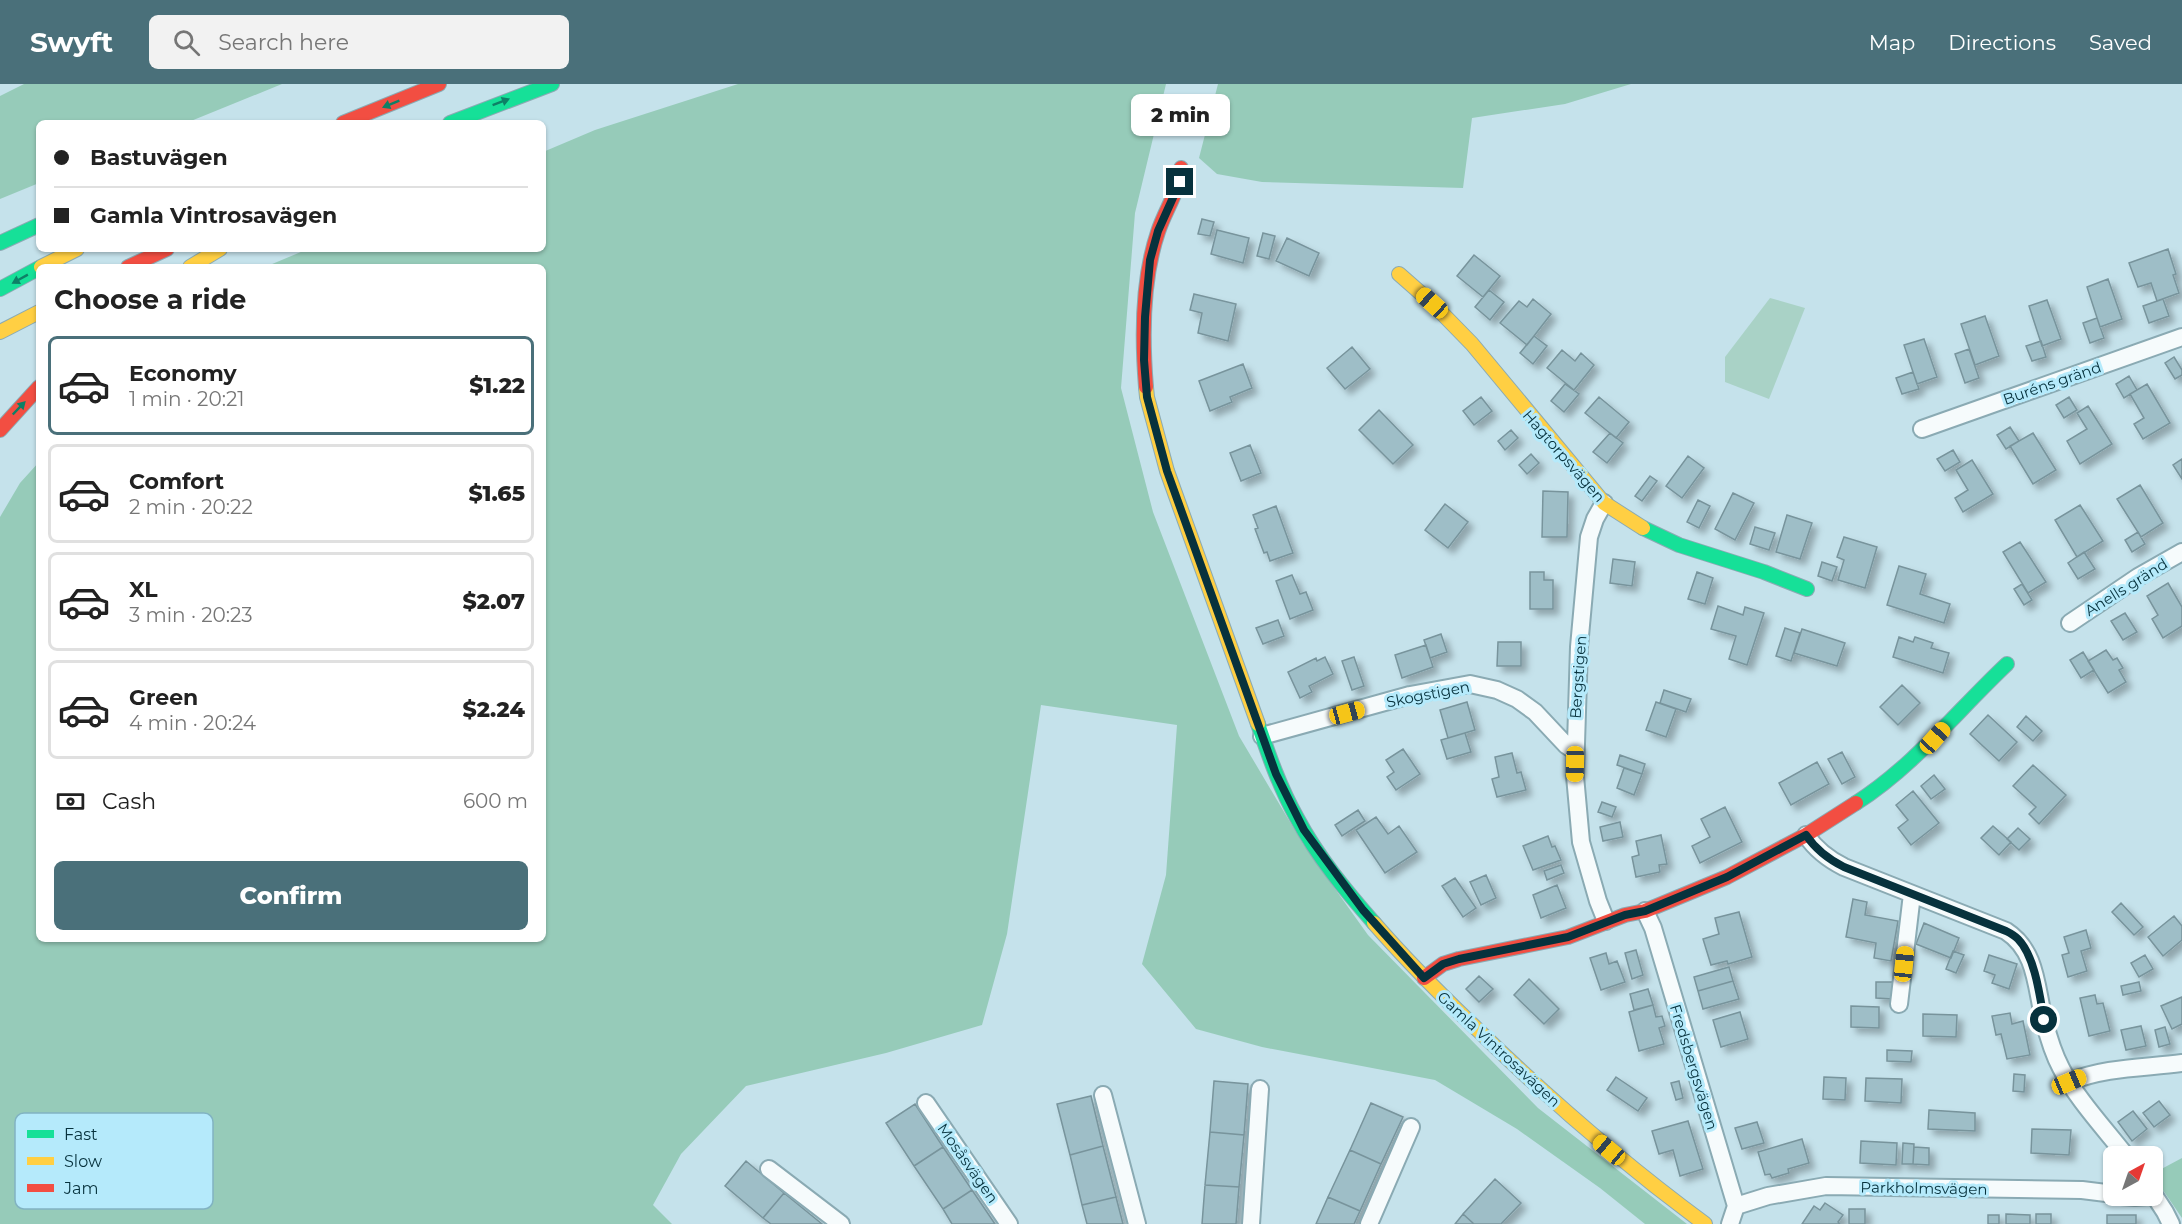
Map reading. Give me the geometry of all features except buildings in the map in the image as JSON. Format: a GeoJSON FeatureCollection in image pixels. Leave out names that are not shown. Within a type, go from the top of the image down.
{"type":"FeatureCollection","features":[{"type":"Feature","properties":{"kind":"main road"},"geometry":{"type":"LineString","coordinates":[[350,120],[439,84]]}},
{"type":"Feature","properties":{"kind":"main road"},"geometry":{"type":"LineString","coordinates":[[458,120],[552,84]]}},
{"type":"Feature","properties":{"kind":"main road","name":"Gamla Vintrosavägen"},"geometry":{"type":"LineString","coordinates":[[1181,168],[1180,182],[1158,231],[1150,260],[1144,328],[1147,397],[1167,471],[1276,774],[1304,830],[1363,910],[1424,978],[1508,1060],[1582,1127],[1704,1224]]}},
{"type":"Feature","properties":{"kind":"main road"},"geometry":{"type":"LineString","coordinates":[[0,243],[36,226]]}},
{"type":"Feature","properties":{"kind":"main road"},"geometry":{"type":"LineString","coordinates":[[48,264],[71,252]]}},
{"type":"Feature","properties":{"kind":"main road"},"geometry":{"type":"LineString","coordinates":[[135,264],[161,252]]}},
{"type":"Feature","properties":{"kind":"main road"},"geometry":{"type":"LineString","coordinates":[[195,264],[215,252]]}},
{"type":"Feature","properties":{"kind":"main road"},"geometry":{"type":"LineString","coordinates":[[0,290],[36,270]]}},
{"type":"Feature","properties":{"kind":"main road","name":"Hagtorpsvägen"},"geometry":{"type":"LineString","coordinates":[[1399,273],[1432,303],[1472,345],[1604,503],[1652,534],[1807,589]]}},
{"type":"Feature","properties":{"kind":"main road"},"geometry":{"type":"LineString","coordinates":[[0,332],[36,314]]}},
{"type":"Feature","properties":{"kind":"main road"},"geometry":{"type":"LineString","coordinates":[[0,430],[36,390]]}},
{"type":"Feature","properties":{"kind":"main road"},"geometry":{"type":"LineString","coordinates":[[1424,978],[1451,961],[1568,937],[1606,921],[1645,911],[1727,877],[1806,835],[1875,791],[1906,766],[2007,664]]}},
{"type":"Feature","properties":{"kind":"street","name":"Buréns gränd"},"geometry":{"type":"LineString","coordinates":[[1922,429],[2182,337]]}},
{"type":"Feature","properties":{"kind":"street","name":"Bergstigen"},"geometry":{"type":"LineString","coordinates":[[1604,503],[1589,537],[1579,647],[1575,751],[1576,808],[1581,842],[1606,921]]}},
{"type":"Feature","properties":{"kind":"street","name":"Anells gränd"},"geometry":{"type":"LineString","coordinates":[[2070,622],[2182,552]]}},
{"type":"Feature","properties":{"kind":"street","name":"Skogstigen"},"geometry":{"type":"LineString","coordinates":[[1262,736],[1410,695],[1470,684],[1497,690],[1517,699],[1535,712],[1566,745],[1575,751]]}},
{"type":"Feature","properties":{"kind":"street"},"geometry":{"type":"LineString","coordinates":[[1806,835],[1814,847],[1829,859],[1853,871],[2006,931],[2019,939],[2036,977],[2044,1020],[2053,1050],[2069,1082],[2118,1146]]}},
{"type":"Feature","properties":{"kind":"street"},"geometry":{"type":"LineString","coordinates":[[1899,1004],[1912,894]]}},
{"type":"Feature","properties":{"kind":"street","name":"Fredsbergsvägen"},"geometry":{"type":"LineString","coordinates":[[1645,911],[1653,928],[1736,1206]]}},
{"type":"Feature","properties":{"kind":"street"},"geometry":{"type":"LineString","coordinates":[[2069,1082],[2102,1072],[2182,1063]]}},
{"type":"Feature","properties":{"kind":"street"},"geometry":{"type":"LineString","coordinates":[[1251,1224],[1260,1089]]}},
{"type":"Feature","properties":{"kind":"street"},"geometry":{"type":"LineString","coordinates":[[1103,1095],[1137,1224]]}},
{"type":"Feature","properties":{"kind":"street","name":"Mosåsvägen"},"geometry":{"type":"LineString","coordinates":[[927,1103],[1010,1224]]}},
{"type":"Feature","properties":{"kind":"street"},"geometry":{"type":"LineString","coordinates":[[1369,1224],[1411,1127]]}},
{"type":"Feature","properties":{"kind":"street"},"geometry":{"type":"LineString","coordinates":[[770,1169],[842,1224]]}},
{"type":"Feature","properties":{"kind":"street","name":"Parkholmsvägen"},"geometry":{"type":"LineString","coordinates":[[1736,1206],[1768,1196],[1826,1186],[2082,1190],[2103,1193]]}},
{"type":"Feature","properties":{"kind":"street"},"geometry":{"type":"LineString","coordinates":[[1730,1224],[1736,1206]]}},
{"type":"Feature","properties":{"kind":"street"},"geometry":{"type":"LineString","coordinates":[[2159,1206],[2170,1224]]}},
{"type":"Feature","properties":{"kind":"green space"},"geometry":{"type":"Polygon","coordinates":[[[24,84],[282,84],[193,120],[36,120],[36,184],[0,199],[0,96],[24,84]]]}},
{"type":"Feature","properties":{"kind":"green space"},"geometry":{"type":"Polygon","coordinates":[[[738,84],[1166,84],[1135,213],[1121,388],[1153,512],[1239,736],[1303,844],[1368,935],[1538,1108],[1687,1224],[1645,1224],[1600,1188],[1517,1129],[1435,1080],[1262,1047],[1196,1029],[1142,964],[1166,875],[1177,725],[1041,705],[1007,934],[982,1025],[886,1053],[746,1086],[681,1154],[653,1205],[672,1224],[0,1224],[0,517],[20,483],[36,465],[36,942],[546,942],[546,264],[272,264],[301,252],[546,252],[546,151],[595,130],[738,84]]]}},
{"type":"Feature","properties":{"kind":"green space"},"geometry":{"type":"Polygon","coordinates":[[[1218,84],[1631,84],[1565,104],[1472,118],[1463,188],[1262,182],[1217,174],[1199,158],[1218,84]]]}},
{"type":"Feature","properties":{"kind":"green space"},"geometry":{"type":"Polygon","coordinates":[[[1770,298],[1805,308],[1769,399],[1725,382],[1725,357],[1770,298]]]}},
{"type":"Feature","properties":{"kind":"green space"},"geometry":{"type":"Polygon","coordinates":[[[2182,1158],[2182,1218],[2163,1190],[2163,1168],[2182,1158]]]}},
{"type":"Feature","properties":{"kind":"traffic: fast"},"geometry":{"type":"LineString","coordinates":[[458,120],[552,84]]}},
{"type":"Feature","properties":{"kind":"traffic: fast"},"geometry":{"type":"LineString","coordinates":[[0,243],[36,226]]}},
{"type":"Feature","properties":{"kind":"traffic: fast"},"geometry":{"type":"LineString","coordinates":[[0,289],[36,270]]}},
{"type":"Feature","properties":{"kind":"traffic: fast"},"geometry":{"type":"LineString","coordinates":[[1643,528],[1679,545],[1764,572],[1807,589]]}},
{"type":"Feature","properties":{"kind":"traffic: fast"},"geometry":{"type":"LineString","coordinates":[[1856,803],[1916,755],[2007,664]]}},
{"type":"Feature","properties":{"kind":"traffic: fast"},"geometry":{"type":"LineString","coordinates":[[1258,724],[1280,784],[1305,832],[1332,873],[1374,923]]}},
{"type":"Feature","properties":{"kind":"traffic: slow"},"geometry":{"type":"LineString","coordinates":[[47,264],[71,252]]}},
{"type":"Feature","properties":{"kind":"traffic: slow"},"geometry":{"type":"LineString","coordinates":[[195,264],[215,252]]}},
{"type":"Feature","properties":{"kind":"traffic: slow"},"geometry":{"type":"LineString","coordinates":[[1399,274],[1432,303],[1472,344],[1604,503],[1643,528]]}},
{"type":"Feature","properties":{"kind":"traffic: slow"},"geometry":{"type":"LineString","coordinates":[[0,332],[36,314]]}},
{"type":"Feature","properties":{"kind":"traffic: slow"},"geometry":{"type":"LineString","coordinates":[[1146,387],[1167,471],[1258,724]]}},
{"type":"Feature","properties":{"kind":"traffic: slow"},"geometry":{"type":"LineString","coordinates":[[1374,923],[1439,992],[1533,1082],[1617,1155],[1705,1224]]}},
{"type":"Feature","properties":{"kind":"traffic: jam"},"geometry":{"type":"LineString","coordinates":[[350,120],[439,84]]}},
{"type":"Feature","properties":{"kind":"traffic: jam"},"geometry":{"type":"LineString","coordinates":[[1146,387],[1144,309],[1149,269],[1158,232],[1175,193],[1181,168]]}},
{"type":"Feature","properties":{"kind":"traffic: jam"},"geometry":{"type":"LineString","coordinates":[[134,264],[160,252]]}},
{"type":"Feature","properties":{"kind":"traffic: jam"},"geometry":{"type":"LineString","coordinates":[[0,430],[36,390]]}},
{"type":"Feature","properties":{"kind":"traffic: jam"},"geometry":{"type":"LineString","coordinates":[[1424,978],[1443,964],[1459,959],[1568,937],[1625,915],[1645,911],[1727,877],[1806,835],[1856,803]]}},
{"type":"Feature","properties":{"kind":"route"},"geometry":{"type":"LineString","coordinates":[[1180,182],[1158,231],[1150,260],[1145,317],[1144,360],[1147,397],[1167,471],[1276,774],[1304,830],[1363,910],[1424,978],[1443,964],[1459,959],[1568,937],[1606,921],[1645,911],[1727,877],[1806,835],[1814,847],[1844,867],[2006,931],[2019,939],[2036,977],[2044,1020]]}}]}
